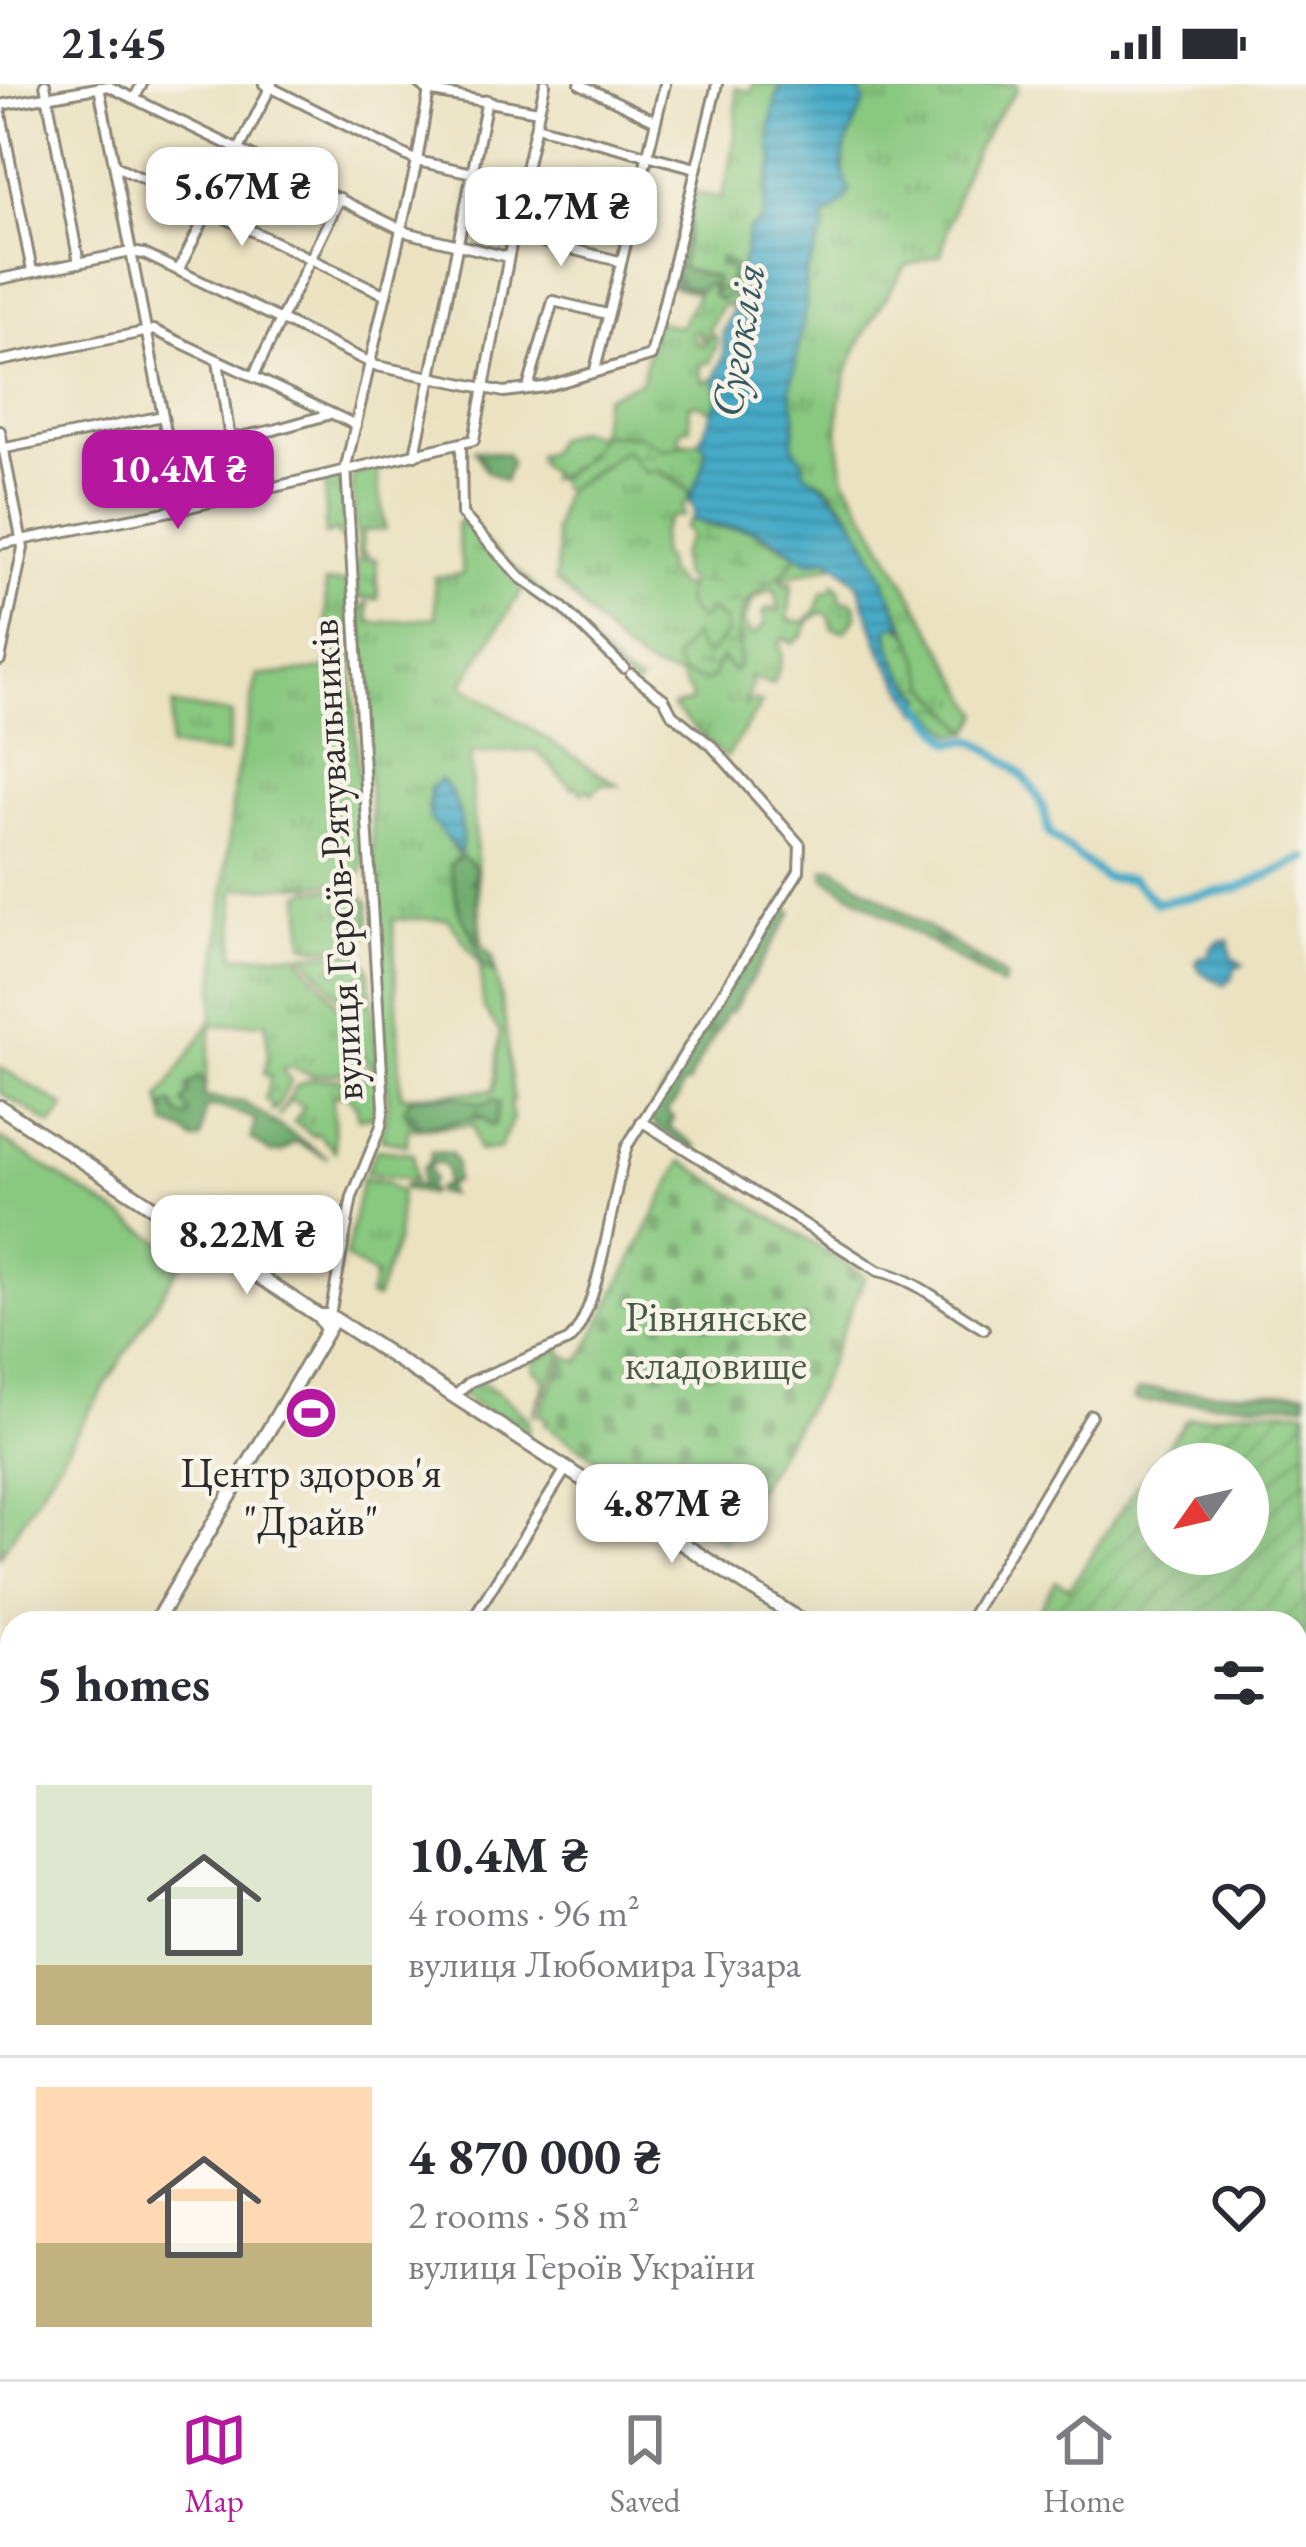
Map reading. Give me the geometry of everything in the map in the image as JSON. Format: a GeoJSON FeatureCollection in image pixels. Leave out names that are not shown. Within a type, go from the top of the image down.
{"type":"FeatureCollection","features":[{"type":"Feature","properties":{"kind":"main road"},"geometry":{"type":"LineString","coordinates":[[0,1107],[786,1611]]}},
{"type":"Feature","properties":{"kind":"main road","name":"вулиця Героїв-Рятувальників"},"geometry":{"type":"LineString","coordinates":[[162,1611],[329,1320]]}},
{"type":"Feature","properties":{"kind":"street"},"geometry":{"type":"LineString","coordinates":[[45,84],[79,263]]}},
{"type":"Feature","properties":{"kind":"street"},"geometry":{"type":"LineString","coordinates":[[135,97],[142,84]]}},
{"type":"Feature","properties":{"kind":"street"},"geometry":{"type":"LineString","coordinates":[[0,544],[182,509],[475,440],[545,84]]}},
{"type":"Feature","properties":{"kind":"street"},"geometry":{"type":"LineString","coordinates":[[580,84],[654,120]]}},
{"type":"Feature","properties":{"kind":"street"},"geometry":{"type":"LineString","coordinates":[[595,370],[664,84]]}},
{"type":"Feature","properties":{"kind":"street"},"geometry":{"type":"LineString","coordinates":[[0,278],[131,252],[179,269],[371,362],[504,392],[651,356],[717,84]]}},
{"type":"Feature","properties":{"kind":"street"},"geometry":{"type":"LineString","coordinates":[[179,269],[269,85],[417,161],[634,208]]}},
{"type":"Feature","properties":{"kind":"street"},"geometry":{"type":"LineString","coordinates":[[98,86],[182,509]]}},
{"type":"Feature","properties":{"kind":"street"},"geometry":{"type":"LineString","coordinates":[[32,271],[0,107],[98,86],[135,97],[409,233],[508,257]]}},
{"type":"Feature","properties":{"kind":"street"},"geometry":{"type":"LineString","coordinates":[[426,86],[538,111]]}},
{"type":"Feature","properties":{"kind":"street","name":"вулиця Героїв-Рятувальників"},"geometry":{"type":"LineString","coordinates":[[329,1320],[352,1196],[381,1126],[384,1107],[346,471],[430,102],[426,86]]}},
{"type":"Feature","properties":{"kind":"street"},"geometry":{"type":"LineString","coordinates":[[415,454],[488,100]]}},
{"type":"Feature","properties":{"kind":"street"},"geometry":{"type":"LineString","coordinates":[[536,126],[696,168]]}},
{"type":"Feature","properties":{"kind":"street"},"geometry":{"type":"LineString","coordinates":[[115,165],[386,295]]}},
{"type":"Feature","properties":{"kind":"street"},"geometry":{"type":"LineString","coordinates":[[253,377],[340,198]]}},
{"type":"Feature","properties":{"kind":"street"},"geometry":{"type":"LineString","coordinates":[[514,235],[619,261]]}},
{"type":"Feature","properties":{"kind":"street"},"geometry":{"type":"LineString","coordinates":[[528,388],[553,301],[607,314]]}},
{"type":"Feature","properties":{"kind":"street"},"geometry":{"type":"LineString","coordinates":[[0,362],[154,330],[356,425]]}},
{"type":"Feature","properties":{"kind":"street"},"geometry":{"type":"LineString","coordinates":[[218,362],[230,439]]}},
{"type":"Feature","properties":{"kind":"street"},"geometry":{"type":"LineString","coordinates":[[170,451],[329,414]]}},
{"type":"Feature","properties":{"kind":"street"},"geometry":{"type":"LineString","coordinates":[[2,449],[163,416]]}},
{"type":"Feature","properties":{"kind":"street"},"geometry":{"type":"LineString","coordinates":[[0,431],[22,540],[0,660]]}},
{"type":"Feature","properties":{"kind":"street"},"geometry":{"type":"LineString","coordinates":[[454,1397],[470,1382],[577,1334],[596,1276],[616,1178],[641,1120],[799,871],[800,845],[712,746],[672,714],[664,699],[627,671],[563,608],[521,578],[462,514],[460,445]]}},
{"type":"Feature","properties":{"kind":"street"},"geometry":{"type":"LineString","coordinates":[[0,496],[13,494]]}},
{"type":"Feature","properties":{"kind":"street"},"geometry":{"type":"LineString","coordinates":[[641,1120],[878,1271],[904,1276],[984,1329]]}},
{"type":"Feature","properties":{"kind":"street"},"geometry":{"type":"LineString","coordinates":[[974,1611],[1091,1415]]}},
{"type":"Feature","properties":{"kind":"street"},"geometry":{"type":"LineString","coordinates":[[477,1611],[566,1469]]}},
{"type":"Feature","properties":{"kind":"green space"},"geometry":{"type":"Polygon","coordinates":[[[753,84],[781,84],[770,129],[775,161],[767,183],[764,219],[749,230],[736,297],[731,306],[722,305],[704,340],[699,331],[692,332],[695,343],[705,345],[712,334],[718,341],[710,362],[700,365],[703,382],[716,377],[719,396],[714,412],[689,405],[690,428],[683,428],[679,438],[690,443],[663,450],[640,440],[610,438],[549,480],[551,473],[539,465],[538,456],[549,451],[555,439],[580,430],[594,436],[600,429],[604,397],[641,381],[656,321],[680,327],[698,293],[665,285],[688,191],[721,199],[734,144],[736,88],[751,92],[753,84]],[[690,201],[673,273],[712,285],[711,293],[734,293],[737,269],[722,258],[732,275],[729,286],[713,290],[716,280],[681,268],[690,201]]]}},
{"type":"Feature","properties":{"kind":"green space"},"geometry":{"type":"Polygon","coordinates":[[[855,84],[1017,84],[968,167],[941,255],[905,266],[860,342],[842,390],[838,417],[845,478],[980,714],[970,732],[929,687],[912,638],[851,513],[827,485],[805,473],[793,447],[791,389],[806,304],[804,278],[825,229],[823,219],[845,201],[845,148],[862,93],[855,84]]]}},
{"type":"Feature","properties":{"kind":"green space"},"geometry":{"type":"Polygon","coordinates":[[[689,201],[693,203],[681,268],[716,279],[713,290],[729,286],[732,275],[719,266],[721,257],[740,270],[740,288],[723,300],[715,298],[711,285],[701,290],[674,285],[689,201]]]}},
{"type":"Feature","properties":{"kind":"green space"},"geometry":{"type":"Polygon","coordinates":[[[600,434],[640,436],[663,450],[700,441],[706,450],[689,500],[687,488],[659,470],[646,473],[625,450],[564,491],[555,477],[582,460],[600,434]]]}},
{"type":"Feature","properties":{"kind":"green space"},"geometry":{"type":"Polygon","coordinates":[[[622,449],[687,489],[683,516],[670,517],[661,532],[660,556],[666,571],[679,586],[687,587],[703,612],[709,609],[725,622],[726,634],[709,654],[700,651],[683,674],[705,681],[712,678],[721,658],[733,671],[737,668],[743,608],[797,554],[809,562],[829,558],[834,565],[783,578],[783,583],[792,583],[788,620],[804,622],[816,611],[823,592],[834,589],[834,583],[840,589],[840,601],[852,601],[856,607],[856,616],[845,631],[833,629],[829,616],[822,612],[792,644],[786,637],[779,642],[777,675],[771,685],[750,677],[746,705],[755,700],[762,703],[726,758],[672,707],[692,697],[680,677],[625,651],[555,581],[558,550],[554,531],[564,491],[622,449]],[[775,589],[754,598],[743,623],[753,636],[765,624],[763,613],[768,608],[779,610],[775,589]]]}},
{"type":"Feature","properties":{"kind":"green space"},"geometry":{"type":"Polygon","coordinates":[[[475,450],[507,454],[511,463],[504,481],[485,470],[475,450]]]}},
{"type":"Feature","properties":{"kind":"green space"},"geometry":{"type":"Polygon","coordinates":[[[409,459],[377,470],[385,530],[362,531],[367,555],[358,555],[352,476],[409,459]]]}},
{"type":"Feature","properties":{"kind":"green space"},"geometry":{"type":"Polygon","coordinates":[[[331,477],[343,488],[345,538],[339,538],[337,531],[325,535],[325,481],[331,477]]]}},
{"type":"Feature","properties":{"kind":"green space"},"geometry":{"type":"Polygon","coordinates":[[[692,519],[715,528],[748,529],[797,554],[744,609],[737,668],[733,671],[721,658],[712,678],[705,681],[683,675],[674,660],[693,635],[700,651],[709,654],[726,634],[725,622],[709,609],[698,619],[686,604],[688,579],[681,575],[680,556],[690,535],[684,527],[692,519]]]}},
{"type":"Feature","properties":{"kind":"green space"},"geometry":{"type":"Polygon","coordinates":[[[460,521],[562,610],[623,675],[640,683],[635,688],[524,587],[462,685],[618,785],[602,784],[592,794],[587,789],[582,793],[536,750],[470,754],[483,946],[481,943],[476,886],[457,858],[450,864],[458,910],[489,968],[492,954],[513,1099],[513,1118],[499,1149],[478,1151],[473,1125],[408,1129],[407,1145],[381,1139],[388,1104],[359,609],[368,603],[369,621],[376,623],[436,618],[434,577],[463,574],[456,524],[460,521]],[[430,788],[428,810],[457,854],[459,826],[430,788]],[[393,919],[401,1096],[494,1090],[500,1032],[484,1009],[479,963],[448,919],[393,919]],[[456,1096],[411,1097],[430,1126],[485,1119],[492,1100],[483,1104],[456,1096]]]}},
{"type":"Feature","properties":{"kind":"green space"},"geometry":{"type":"Polygon","coordinates":[[[376,559],[378,599],[358,598],[356,563],[376,559]]]}},
{"type":"Feature","properties":{"kind":"green space"},"geometry":{"type":"Polygon","coordinates":[[[348,582],[363,867],[359,876],[346,883],[234,889],[235,956],[298,954],[344,1017],[362,1072],[312,1075],[285,1066],[283,1071],[291,1080],[276,1110],[271,1111],[273,1106],[265,1099],[271,1076],[264,1074],[266,1022],[212,1026],[199,1136],[165,1117],[160,1098],[212,1020],[234,787],[257,676],[328,669],[325,583],[348,582]]]}},
{"type":"Feature","properties":{"kind":"green space"},"geometry":{"type":"Polygon","coordinates":[[[897,624],[912,638],[929,687],[970,732],[955,734],[922,703],[925,697],[895,657],[889,628],[897,624]]]}},
{"type":"Feature","properties":{"kind":"green space"},"geometry":{"type":"Polygon","coordinates":[[[173,705],[232,714],[227,754],[169,747],[173,705]]]}},
{"type":"Feature","properties":{"kind":"green space"},"geometry":{"type":"Polygon","coordinates":[[[461,856],[474,865],[481,943],[491,956],[494,973],[481,963],[461,917],[450,864],[461,856]]]}},
{"type":"Feature","properties":{"kind":"green space"},"geometry":{"type":"Polygon","coordinates":[[[833,867],[1000,973],[1005,978],[1002,987],[825,878],[824,869],[833,867]]]}},
{"type":"Feature","properties":{"kind":"green space"},"geometry":{"type":"Polygon","coordinates":[[[352,888],[368,902],[364,938],[339,947],[304,944],[301,894],[352,888]]]}},
{"type":"Feature","properties":{"kind":"green space"},"geometry":{"type":"Polygon","coordinates":[[[784,902],[792,913],[732,1012],[727,1011],[688,1084],[682,1085],[678,1099],[666,1111],[674,1119],[669,1127],[697,1146],[694,1150],[648,1116],[784,902]]]}},
{"type":"Feature","properties":{"kind":"green space"},"geometry":{"type":"Polygon","coordinates":[[[357,951],[369,968],[378,1072],[368,1065],[342,1000],[303,954],[357,951]]]}},
{"type":"Feature","properties":{"kind":"green space"},"geometry":{"type":"Polygon","coordinates":[[[0,1067],[65,1107],[52,1125],[0,1092],[0,1067]]]}},
{"type":"Feature","properties":{"kind":"green space"},"geometry":{"type":"Polygon","coordinates":[[[200,1076],[204,1097],[243,1102],[328,1158],[295,1142],[282,1152],[271,1153],[251,1139],[255,1119],[221,1107],[205,1108],[201,1139],[194,1141],[166,1125],[165,1107],[172,1103],[187,1118],[190,1113],[183,1103],[188,1085],[200,1076]]]}},
{"type":"Feature","properties":{"kind":"green space"},"geometry":{"type":"Polygon","coordinates":[[[311,1079],[379,1079],[379,1115],[358,1118],[356,1105],[346,1095],[333,1095],[335,1151],[317,1133],[314,1136],[294,1122],[304,1107],[290,1100],[278,1118],[296,1086],[311,1079]]]}},
{"type":"Feature","properties":{"kind":"green space"},"geometry":{"type":"Polygon","coordinates":[[[456,1096],[499,1103],[495,1124],[490,1126],[482,1117],[419,1126],[410,1122],[404,1109],[411,1097],[456,1096]]]}},
{"type":"Feature","properties":{"kind":"green space"},"geometry":{"type":"Polygon","coordinates":[[[0,1138],[185,1257],[0,1556],[0,1138]]]}},
{"type":"Feature","properties":{"kind":"green space"},"geometry":{"type":"Polygon","coordinates":[[[377,1149],[413,1153],[415,1181],[365,1172],[377,1149]]]}},
{"type":"Feature","properties":{"kind":"green space"},"geometry":{"type":"Polygon","coordinates":[[[431,1152],[451,1153],[456,1163],[455,1181],[446,1186],[449,1195],[437,1193],[445,1185],[447,1170],[440,1162],[429,1165],[433,1181],[426,1186],[432,1191],[429,1194],[403,1188],[406,1184],[421,1186],[431,1152]]]}},
{"type":"Feature","properties":{"kind":"green space","name":"Рівнянське кладовище"},"geometry":{"type":"Polygon","coordinates":[[[682,1161],[865,1276],[818,1388],[724,1542],[544,1424],[547,1419],[539,1414],[566,1356],[580,1362],[682,1161]]]}},
{"type":"Feature","properties":{"kind":"green space"},"geometry":{"type":"Polygon","coordinates":[[[362,1178],[385,1181],[401,1193],[397,1241],[376,1299],[369,1297],[375,1276],[346,1258],[362,1178]]]}},
{"type":"Feature","properties":{"kind":"green space"},"geometry":{"type":"Polygon","coordinates":[[[561,1348],[563,1353],[532,1417],[545,1381],[533,1362],[561,1348]]]}},
{"type":"Feature","properties":{"kind":"green space"},"geometry":{"type":"Polygon","coordinates":[[[479,1382],[523,1414],[529,1426],[526,1438],[461,1395],[479,1382]]]}},
{"type":"Feature","properties":{"kind":"green space"},"geometry":{"type":"Polygon","coordinates":[[[1137,1391],[1306,1392],[1306,1403],[1133,1399],[1137,1391]]]}},
{"type":"Feature","properties":{"kind":"green space"},"geometry":{"type":"Polygon","coordinates":[[[1252,1409],[1306,1410],[1306,1611],[1038,1611],[1056,1581],[1070,1588],[1137,1485],[1137,1575],[1269,1575],[1269,1443],[1169,1443],[1187,1419],[1252,1409]]]}},
{"type":"Feature","properties":{"kind":"water"},"geometry":{"type":"Polygon","coordinates":[[[781,84],[855,84],[865,101],[842,166],[849,192],[823,219],[825,229],[804,278],[806,304],[791,389],[793,446],[805,473],[840,502],[877,562],[904,627],[889,628],[895,657],[925,697],[925,713],[919,712],[883,655],[857,582],[829,558],[809,562],[757,531],[692,519],[689,500],[706,450],[700,441],[719,396],[714,380],[724,354],[723,331],[742,290],[740,273],[749,230],[764,219],[775,161],[771,122],[781,84]]]}},
{"type":"Feature","properties":{"kind":"water"},"geometry":{"type":"Polygon","coordinates":[[[440,780],[459,814],[461,854],[430,819],[430,788],[440,780]]]}},
{"type":"Feature","properties":{"kind":"water"},"geometry":{"type":"Polygon","coordinates":[[[1229,940],[1232,957],[1243,965],[1234,968],[1233,978],[1224,985],[1201,972],[1196,963],[1211,955],[1210,949],[1219,941],[1229,940]]]}},
{"type":"Feature","properties":{"kind":"waterway","name":"Сугоклія"},"geometry":{"type":"LineString","coordinates":[[922,707],[952,742],[974,740],[1024,778],[1040,802],[1049,834],[1105,878],[1132,879],[1156,903],[1239,888],[1306,858]]}},
{"type":"Feature","properties":{"kind":"place","name":"Центр здоров'я \"Драйв\""},"geometry":{"type":"Point","coordinates":[311,1413]}}]}
